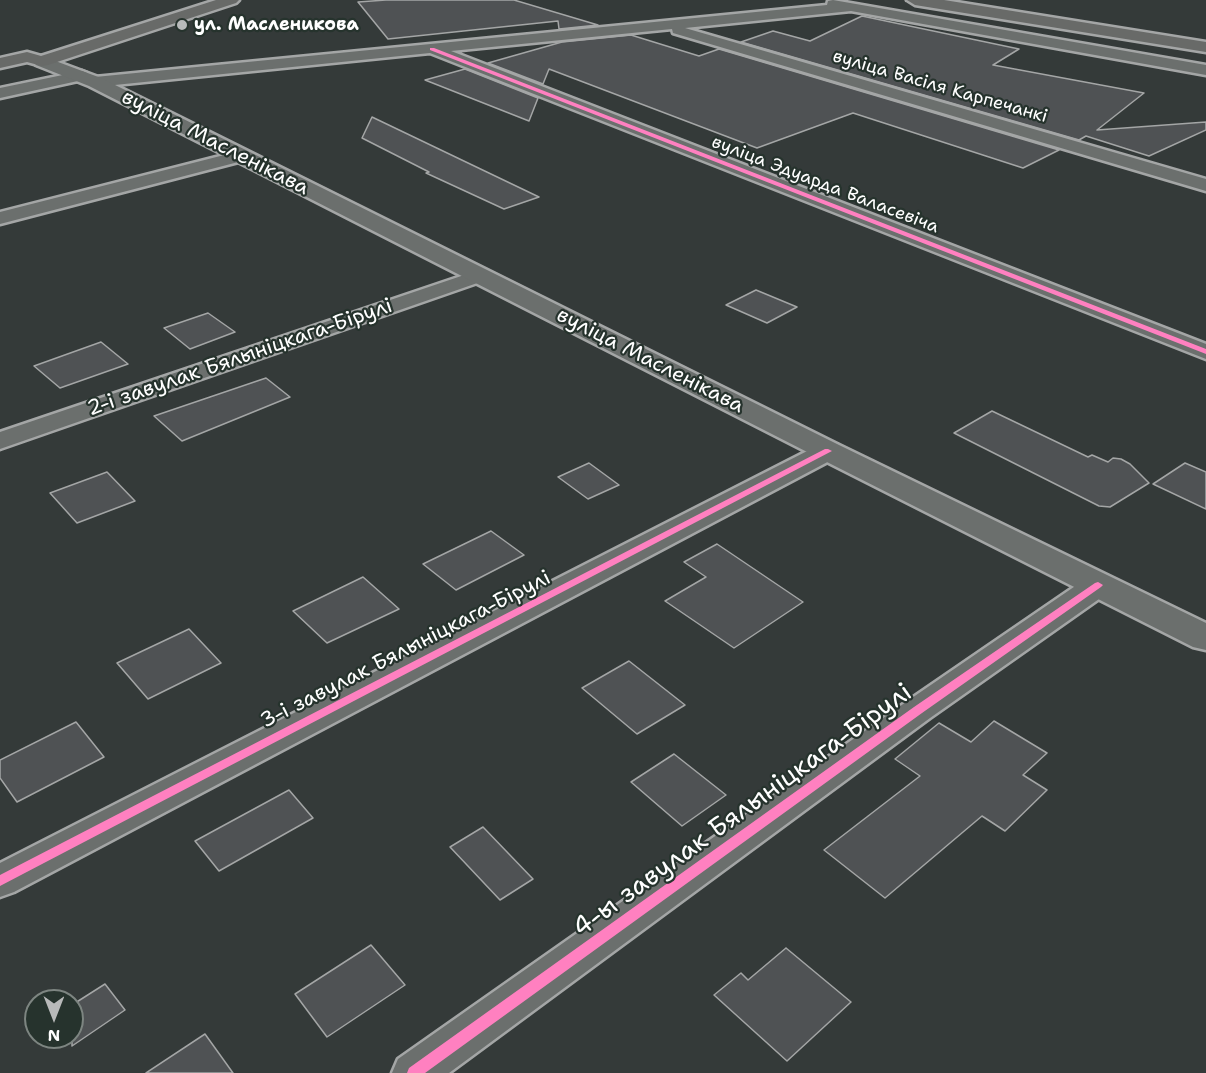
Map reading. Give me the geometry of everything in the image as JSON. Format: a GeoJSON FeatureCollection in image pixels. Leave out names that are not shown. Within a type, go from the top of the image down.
{"type":"FeatureCollection","features":[{"type":"Feature","properties":{"kind":"main road"},"geometry":{"type":"LineString","coordinates":[[35,59],[207,0]]}},
{"type":"Feature","properties":{"kind":"main road"},"geometry":{"type":"LineString","coordinates":[[0,63],[35,59],[231,0]]}},
{"type":"Feature","properties":{"kind":"main road"},"geometry":{"type":"LineString","coordinates":[[915,0],[1206,47]]}},
{"type":"Feature","properties":{"kind":"main road"},"geometry":{"type":"LineString","coordinates":[[975,0],[1206,36]]}},
{"type":"Feature","properties":{"kind":"main road","name":"вуліца Масленікава"},"geometry":{"type":"LineString","coordinates":[[35,59],[88,79],[828,452],[1206,638]]}},
{"type":"Feature","properties":{"kind":"street"},"geometry":{"type":"LineString","coordinates":[[804,0],[1206,70]]}},
{"type":"Feature","properties":{"kind":"street"},"geometry":{"type":"LineString","coordinates":[[0,93],[88,79],[432,49],[852,8]]}},
{"type":"Feature","properties":{"kind":"street","name":"вуліца Васіля Карпечанкі"},"geometry":{"type":"LineString","coordinates":[[663,26],[1206,185]]}},
{"type":"Feature","properties":{"kind":"street","name":"вуліца Эдуарда Валасевіча"},"geometry":{"type":"LineString","coordinates":[[432,49],[1206,352]]}},
{"type":"Feature","properties":{"kind":"street"},"geometry":{"type":"LineString","coordinates":[[0,218],[240,156]]}},
{"type":"Feature","properties":{"kind":"street","name":"2-і завулак Бялыніцкага-Бірулі"},"geometry":{"type":"LineString","coordinates":[[0,441],[479,276]]}},
{"type":"Feature","properties":{"kind":"street","name":"3-і завулак Бялыніцкага-Бірулі"},"geometry":{"type":"LineString","coordinates":[[0,881],[828,452]]}},
{"type":"Feature","properties":{"kind":"street","name":"4-ы завулак Бялыніцкага-Бірулі"},"geometry":{"type":"LineString","coordinates":[[414,1073],[918,710],[1098,585]]}},
{"type":"Feature","properties":{"kind":"building"},"geometry":{"type":"Polygon","coordinates":[[[514,0],[598,25],[559,29],[558,21],[388,39],[358,2],[514,0]]]}},
{"type":"Feature","properties":{"kind":"building"},"geometry":{"type":"Polygon","coordinates":[[[862,16],[1019,49],[993,65],[1144,93],[1097,130],[1206,122],[1206,130],[1149,156],[1086,136],[1079,140],[741,42],[773,31],[810,41],[862,16]]]}},
{"type":"Feature","properties":{"kind":"building"},"geometry":{"type":"Polygon","coordinates":[[[631,35],[699,56],[719,49],[1059,150],[1023,168],[853,113],[757,148],[549,69],[543,84],[488,63],[562,42],[631,35]]]}},
{"type":"Feature","properties":{"kind":"building"},"geometry":{"type":"Polygon","coordinates":[[[465,69],[538,98],[529,121],[425,80],[465,69]]]}},
{"type":"Feature","properties":{"kind":"building"},"geometry":{"type":"Polygon","coordinates":[[[372,117],[539,197],[504,209],[426,173],[429,172],[362,138],[372,117]]]}},
{"type":"Feature","properties":{"kind":"building"},"geometry":{"type":"Polygon","coordinates":[[[756,290],[797,307],[767,323],[726,305],[756,290]]]}},
{"type":"Feature","properties":{"kind":"building"},"geometry":{"type":"Polygon","coordinates":[[[208,313],[235,332],[190,349],[164,328],[208,313]]]}},
{"type":"Feature","properties":{"kind":"building"},"geometry":{"type":"Polygon","coordinates":[[[101,342],[128,364],[60,388],[34,366],[101,342]]]}},
{"type":"Feature","properties":{"kind":"building"},"geometry":{"type":"Polygon","coordinates":[[[266,378],[290,397],[182,441],[154,416],[266,378]]]}},
{"type":"Feature","properties":{"kind":"building"},"geometry":{"type":"Polygon","coordinates":[[[992,411],[1088,457],[1092,455],[1108,462],[1113,458],[1121,459],[1130,464],[1149,483],[1110,507],[1099,506],[954,433],[992,411]]]}},
{"type":"Feature","properties":{"kind":"building"},"geometry":{"type":"Polygon","coordinates":[[[589,463],[619,485],[588,499],[558,477],[589,463]]]}},
{"type":"Feature","properties":{"kind":"building"},"geometry":{"type":"Polygon","coordinates":[[[1185,463],[1206,472],[1206,509],[1153,484],[1185,463]]]}},
{"type":"Feature","properties":{"kind":"building"},"geometry":{"type":"Polygon","coordinates":[[[107,472],[135,501],[77,523],[50,493],[107,472]]]}},
{"type":"Feature","properties":{"kind":"building"},"geometry":{"type":"Polygon","coordinates":[[[491,531],[524,555],[456,590],[423,564],[491,531]]]}},
{"type":"Feature","properties":{"kind":"building"},"geometry":{"type":"Polygon","coordinates":[[[717,544],[803,602],[734,648],[665,601],[706,577],[684,562],[717,544]]]}},
{"type":"Feature","properties":{"kind":"building"},"geometry":{"type":"Polygon","coordinates":[[[363,577],[399,609],[327,643],[293,611],[363,577]]]}},
{"type":"Feature","properties":{"kind":"building"},"geometry":{"type":"Polygon","coordinates":[[[189,629],[221,663],[148,699],[117,663],[189,629]]]}},
{"type":"Feature","properties":{"kind":"building"},"geometry":{"type":"Polygon","coordinates":[[[629,661],[685,705],[637,734],[582,688],[629,661]]]}},
{"type":"Feature","properties":{"kind":"building"},"geometry":{"type":"Polygon","coordinates":[[[994,721],[1047,753],[1023,775],[1047,790],[1005,831],[982,816],[885,898],[824,850],[920,776],[895,759],[939,723],[971,742],[994,721]]]}},
{"type":"Feature","properties":{"kind":"building"},"geometry":{"type":"Polygon","coordinates":[[[76,722],[104,757],[17,802],[0,778],[0,760],[76,722]]]}},
{"type":"Feature","properties":{"kind":"building"},"geometry":{"type":"Polygon","coordinates":[[[674,754],[726,795],[682,826],[631,782],[674,754]]]}},
{"type":"Feature","properties":{"kind":"building"},"geometry":{"type":"Polygon","coordinates":[[[289,790],[313,818],[219,871],[195,841],[289,790]]]}},
{"type":"Feature","properties":{"kind":"building"},"geometry":{"type":"Polygon","coordinates":[[[483,827],[533,879],[500,900],[450,847],[483,827]]]}},
{"type":"Feature","properties":{"kind":"building"},"geometry":{"type":"Polygon","coordinates":[[[371,945],[405,985],[327,1037],[295,994],[371,945]]]}},
{"type":"Feature","properties":{"kind":"building"},"geometry":{"type":"Polygon","coordinates":[[[786,948],[851,1002],[787,1061],[714,995],[741,973],[748,980],[786,948]]]}},
{"type":"Feature","properties":{"kind":"building"},"geometry":{"type":"Polygon","coordinates":[[[105,984],[125,1010],[84,1038],[84,997],[105,984]]]}},
{"type":"Feature","properties":{"kind":"building"},"geometry":{"type":"Polygon","coordinates":[[[205,1034],[233,1073],[146,1073],[205,1034]]]}},
{"type":"Feature","properties":{"kind":"cycle path"},"geometry":{"type":"LineString","coordinates":[[432,49],[1206,352]]}},
{"type":"Feature","properties":{"kind":"cycle path"},"geometry":{"type":"LineString","coordinates":[[0,881],[828,451]]}},
{"type":"Feature","properties":{"kind":"cycle path"},"geometry":{"type":"LineString","coordinates":[[414,1073],[918,710],[1098,585]]}},
{"type":"Feature","properties":{"kind":"place","name":"ул. Масленикова"},"geometry":{"type":"Point","coordinates":[182,25]}}]}
